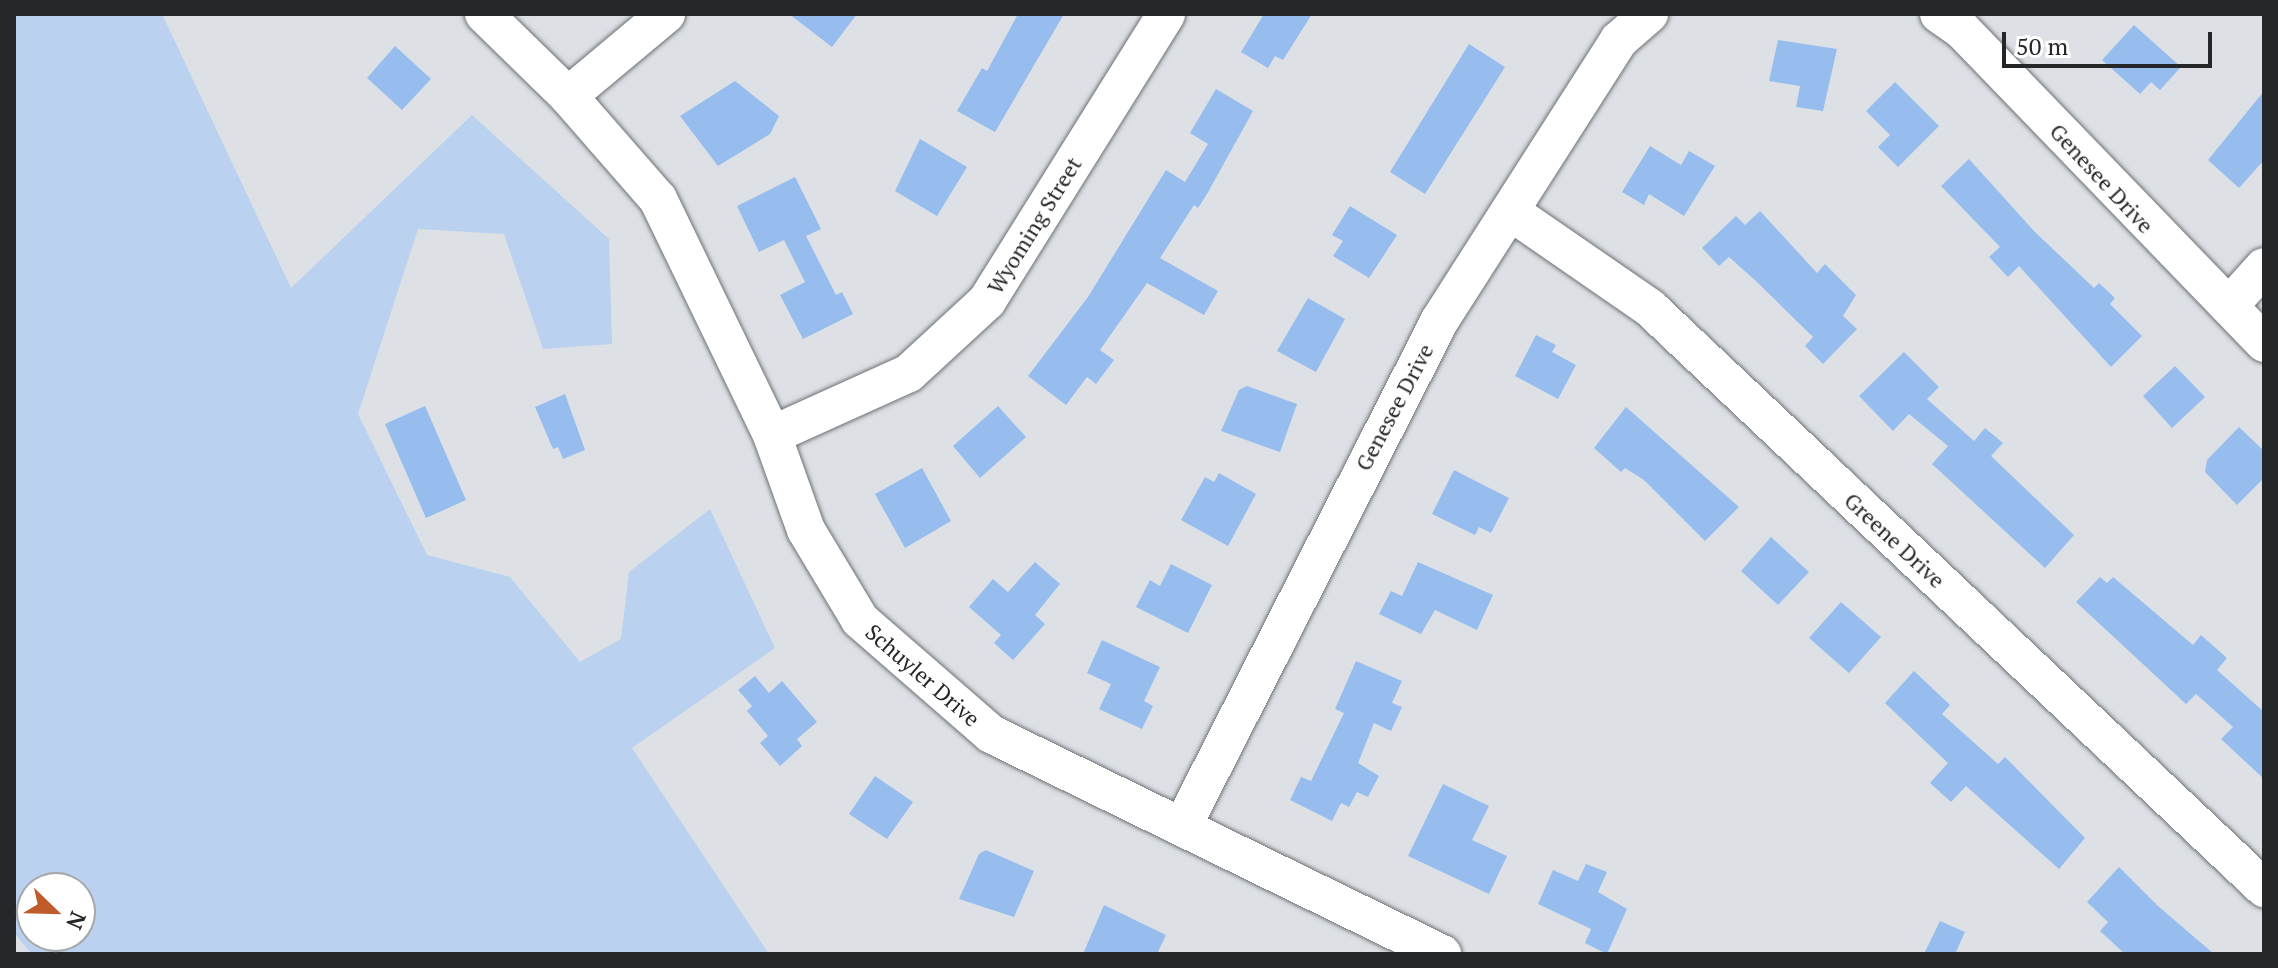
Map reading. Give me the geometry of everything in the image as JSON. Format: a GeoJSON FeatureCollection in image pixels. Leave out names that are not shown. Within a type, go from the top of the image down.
{"type":"FeatureCollection","features":[{"type":"Feature","properties":{"kind":"street","name":"Schuyler Drive"},"geometry":{"type":"LineString","coordinates":[[484,14],[568,96],[658,199],[772,435],[806,530],[860,620],[991,734],[1442,954]]}},
{"type":"Feature","properties":{"kind":"street"},"geometry":{"type":"LineString","coordinates":[[568,96],[666,14]]}},
{"type":"Feature","properties":{"kind":"street","name":"Wyoming Street"},"geometry":{"type":"LineString","coordinates":[[772,435],[909,373],[987,301],[1166,14]]}},
{"type":"Feature","properties":{"kind":"street","name":"Genesee Drive"},"geometry":{"type":"LineString","coordinates":[[1182,827],[1432,333],[1619,40],[1649,14]]}},
{"type":"Feature","properties":{"kind":"street","name":"Genesee Drive"},"geometry":{"type":"LineString","coordinates":[[1939,14],[1962,30],[2179,260],[2264,343]]}},
{"type":"Feature","properties":{"kind":"street","name":"Greene Drive"},"geometry":{"type":"LineString","coordinates":[[1511,212],[1650,308],[2264,888]]}},
{"type":"Feature","properties":{"kind":"street"},"geometry":{"type":"LineString","coordinates":[[2229,306],[2264,267]]}},
{"type":"Feature","properties":{"kind":"shaded area"},"geometry":{"type":"Polygon","coordinates":[[[14,14],[162,14],[291,288],[472,115],[609,239],[612,344],[543,349],[504,234],[418,229],[358,414],[427,555],[510,577],[580,662],[621,639],[629,572],[710,509],[775,648],[632,748],[769,954],[32,954],[30,952],[96,952],[96,872],[16,872],[16,935],[14,14]]]}},
{"type":"Feature","properties":{"kind":"building"},"geometry":{"type":"Polygon","coordinates":[[[789,14],[857,14],[832,47],[789,14]]]}},
{"type":"Feature","properties":{"kind":"building"},"geometry":{"type":"Polygon","coordinates":[[[1018,14],[1064,14],[995,132],[957,111],[982,68],[987,71],[1018,14]]]}},
{"type":"Feature","properties":{"kind":"building"},"geometry":{"type":"Polygon","coordinates":[[[1264,14],[1312,14],[1283,60],[1275,56],[1268,68],[1241,52],[1264,14]]]}},
{"type":"Feature","properties":{"kind":"building"},"geometry":{"type":"Polygon","coordinates":[[[2134,25],[2181,67],[2160,90],[2151,82],[2140,94],[2102,60],[2134,25]]]}},
{"type":"Feature","properties":{"kind":"building"},"geometry":{"type":"Polygon","coordinates":[[[1778,40],[1837,49],[1823,111],[1796,107],[1800,86],[1769,81],[1778,40]]]}},
{"type":"Feature","properties":{"kind":"building"},"geometry":{"type":"Polygon","coordinates":[[[1469,44],[1505,67],[1425,194],[1390,172],[1469,44]]]}},
{"type":"Feature","properties":{"kind":"building"},"geometry":{"type":"Polygon","coordinates":[[[395,46],[431,79],[402,110],[367,78],[395,46]]]}},
{"type":"Feature","properties":{"kind":"building"},"geometry":{"type":"Polygon","coordinates":[[[735,81],[779,116],[770,134],[718,166],[680,116],[735,81]]]}},
{"type":"Feature","properties":{"kind":"building"},"geometry":{"type":"Polygon","coordinates":[[[1895,82],[1939,126],[1898,167],[1878,147],[1890,135],[1866,111],[1895,82]]]}},
{"type":"Feature","properties":{"kind":"building"},"geometry":{"type":"Polygon","coordinates":[[[1216,89],[1253,111],[1207,194],[1198,208],[1194,205],[1160,258],[1218,291],[1204,315],[1147,283],[1100,350],[1114,360],[1096,384],[1087,377],[1066,405],[1028,376],[1088,297],[1166,170],[1185,182],[1208,144],[1190,133],[1216,89]]]}},
{"type":"Feature","properties":{"kind":"building"},"geometry":{"type":"Polygon","coordinates":[[[2264,91],[2264,160],[2239,188],[2208,160],[2264,91]]]}},
{"type":"Feature","properties":{"kind":"building"},"geometry":{"type":"Polygon","coordinates":[[[920,139],[967,167],[937,216],[895,191],[920,139]]]}},
{"type":"Feature","properties":{"kind":"building"},"geometry":{"type":"Polygon","coordinates":[[[1650,146],[1681,165],[1689,151],[1715,166],[1684,216],[1649,194],[1644,205],[1622,192],[1650,146]]]}},
{"type":"Feature","properties":{"kind":"building"},"geometry":{"type":"Polygon","coordinates":[[[1969,159],[2035,232],[2094,288],[2099,283],[2115,298],[2110,304],[2142,336],[2111,367],[2019,266],[2008,277],[1989,257],[2000,247],[1941,186],[1969,159]]]}},
{"type":"Feature","properties":{"kind":"building"},"geometry":{"type":"Polygon","coordinates":[[[795,177],[821,229],[806,236],[836,295],[842,292],[853,314],[803,339],[780,295],[805,282],[784,240],[759,252],[737,206],[795,177]]]}},
{"type":"Feature","properties":{"kind":"building"},"geometry":{"type":"Polygon","coordinates":[[[1350,206],[1397,235],[1369,278],[1333,256],[1343,241],[1332,235],[1350,206]]]}},
{"type":"Feature","properties":{"kind":"building"},"geometry":{"type":"Polygon","coordinates":[[[1760,211],[1817,273],[1825,264],[1856,295],[1843,316],[1857,329],[1823,364],[1805,346],[1813,337],[1757,282],[1729,257],[1719,266],[1702,248],[1736,216],[1745,225],[1760,211]]]}},
{"type":"Feature","properties":{"kind":"building"},"geometry":{"type":"Polygon","coordinates":[[[1308,298],[1345,319],[1316,372],[1277,351],[1308,298]]]}},
{"type":"Feature","properties":{"kind":"building"},"geometry":{"type":"Polygon","coordinates":[[[1536,335],[1556,345],[1552,352],[1576,365],[1558,399],[1515,376],[1536,335]]]}},
{"type":"Feature","properties":{"kind":"building"},"geometry":{"type":"Polygon","coordinates":[[[1904,352],[1939,387],[1927,399],[1974,441],[1985,428],[2003,443],[1991,456],[2074,535],[2045,568],[1932,464],[1948,446],[1909,414],[1893,431],[1859,396],[1904,352]]]}},
{"type":"Feature","properties":{"kind":"building"},"geometry":{"type":"Polygon","coordinates":[[[2175,366],[2205,397],[2172,428],[2143,396],[2175,366]]]}},
{"type":"Feature","properties":{"kind":"building"},"geometry":{"type":"Polygon","coordinates":[[[1247,386],[1297,404],[1280,452],[1221,431],[1239,390],[1247,386]]]}},
{"type":"Feature","properties":{"kind":"building"},"geometry":{"type":"Polygon","coordinates":[[[565,394],[585,450],[563,459],[558,447],[553,449],[535,407],[565,394]]]}},
{"type":"Feature","properties":{"kind":"building"},"geometry":{"type":"Polygon","coordinates":[[[425,406],[466,500],[426,518],[385,424],[425,406]]]}},
{"type":"Feature","properties":{"kind":"building"},"geometry":{"type":"Polygon","coordinates":[[[998,406],[1026,437],[980,478],[953,446],[998,406]]]}},
{"type":"Feature","properties":{"kind":"building"},"geometry":{"type":"Polygon","coordinates":[[[1626,407],[1739,507],[1705,541],[1644,480],[1625,468],[1621,472],[1594,448],[1626,407]]]}},
{"type":"Feature","properties":{"kind":"building"},"geometry":{"type":"Polygon","coordinates":[[[2239,427],[2264,451],[2264,478],[2237,505],[2205,472],[2207,460],[2239,427]]]}},
{"type":"Feature","properties":{"kind":"building"},"geometry":{"type":"Polygon","coordinates":[[[922,468],[951,521],[905,548],[875,494],[922,468]]]}},
{"type":"Feature","properties":{"kind":"building"},"geometry":{"type":"Polygon","coordinates":[[[1454,470],[1509,498],[1491,533],[1479,527],[1475,535],[1432,514],[1454,470]]]}},
{"type":"Feature","properties":{"kind":"building"},"geometry":{"type":"Polygon","coordinates":[[[1219,473],[1256,494],[1228,546],[1181,520],[1205,477],[1214,482],[1219,473]]]}},
{"type":"Feature","properties":{"kind":"building"},"geometry":{"type":"Polygon","coordinates":[[[1771,537],[1809,572],[1778,605],[1741,571],[1771,537]]]}},
{"type":"Feature","properties":{"kind":"building"},"geometry":{"type":"Polygon","coordinates":[[[1035,562],[1060,584],[1035,615],[1045,624],[1013,660],[994,643],[1001,635],[969,607],[993,579],[1008,592],[1035,562]]]}},
{"type":"Feature","properties":{"kind":"building"},"geometry":{"type":"Polygon","coordinates":[[[1418,562],[1493,595],[1477,630],[1435,610],[1421,634],[1379,614],[1391,591],[1402,596],[1418,562]]]}},
{"type":"Feature","properties":{"kind":"building"},"geometry":{"type":"Polygon","coordinates":[[[1171,564],[1212,585],[1188,633],[1136,607],[1150,580],[1160,586],[1171,564]]]}},
{"type":"Feature","properties":{"kind":"building"},"geometry":{"type":"Polygon","coordinates":[[[2100,577],[2107,583],[2113,577],[2193,645],[2201,635],[2227,658],[2217,670],[2264,712],[2264,779],[2221,739],[2233,727],[2196,694],[2186,704],[2076,602],[2100,577]]]}},
{"type":"Feature","properties":{"kind":"building"},"geometry":{"type":"Polygon","coordinates":[[[1841,602],[1881,637],[1849,673],[1809,638],[1841,602]]]}},
{"type":"Feature","properties":{"kind":"building"},"geometry":{"type":"Polygon","coordinates":[[[1102,640],[1160,667],[1144,701],[1153,706],[1142,729],[1099,709],[1111,684],[1087,673],[1102,640]]]}},
{"type":"Feature","properties":{"kind":"building"},"geometry":{"type":"Polygon","coordinates":[[[1356,661],[1402,681],[1392,703],[1402,707],[1391,731],[1374,723],[1358,763],[1379,776],[1368,797],[1357,792],[1349,807],[1341,803],[1332,821],[1290,800],[1301,777],[1311,781],[1344,713],[1335,709],[1356,661]]]}},
{"type":"Feature","properties":{"kind":"building"},"geometry":{"type":"Polygon","coordinates":[[[1914,671],[1950,705],[1942,714],[1998,764],[2005,757],[2085,838],[2059,869],[1966,786],[1951,802],[1930,783],[1948,763],[1885,703],[1914,671]]]}},
{"type":"Feature","properties":{"kind":"building"},"geometry":{"type":"Polygon","coordinates":[[[755,676],[769,693],[782,681],[817,722],[797,739],[802,746],[780,766],[760,743],[768,736],[747,711],[752,706],[738,690],[755,676]]]}},
{"type":"Feature","properties":{"kind":"building"},"geometry":{"type":"Polygon","coordinates":[[[875,776],[913,802],[887,839],[849,814],[875,776]]]}},
{"type":"Feature","properties":{"kind":"building"},"geometry":{"type":"Polygon","coordinates":[[[1443,784],[1489,806],[1472,840],[1507,856],[1489,894],[1408,856],[1443,784]]]}},
{"type":"Feature","properties":{"kind":"building"},"geometry":{"type":"Polygon","coordinates":[[[986,850],[1034,871],[1014,917],[959,899],[979,854],[986,850]]]}},
{"type":"Feature","properties":{"kind":"building"},"geometry":{"type":"Polygon","coordinates":[[[1586,864],[1607,872],[1598,892],[1627,909],[1607,954],[1585,943],[1591,929],[1538,904],[1553,870],[1578,881],[1586,864]]]}},
{"type":"Feature","properties":{"kind":"building"},"geometry":{"type":"Polygon","coordinates":[[[2119,867],[2158,906],[2214,954],[2125,954],[2100,931],[2108,922],[2087,902],[2119,867]]]}},
{"type":"Feature","properties":{"kind":"building"},"geometry":{"type":"Polygon","coordinates":[[[1104,905],[1166,935],[1157,954],[1083,954],[1104,905]]]}},
{"type":"Feature","properties":{"kind":"building"},"geometry":{"type":"Polygon","coordinates":[[[1940,921],[1965,932],[1955,954],[1924,954],[1940,921]]]}}]}
